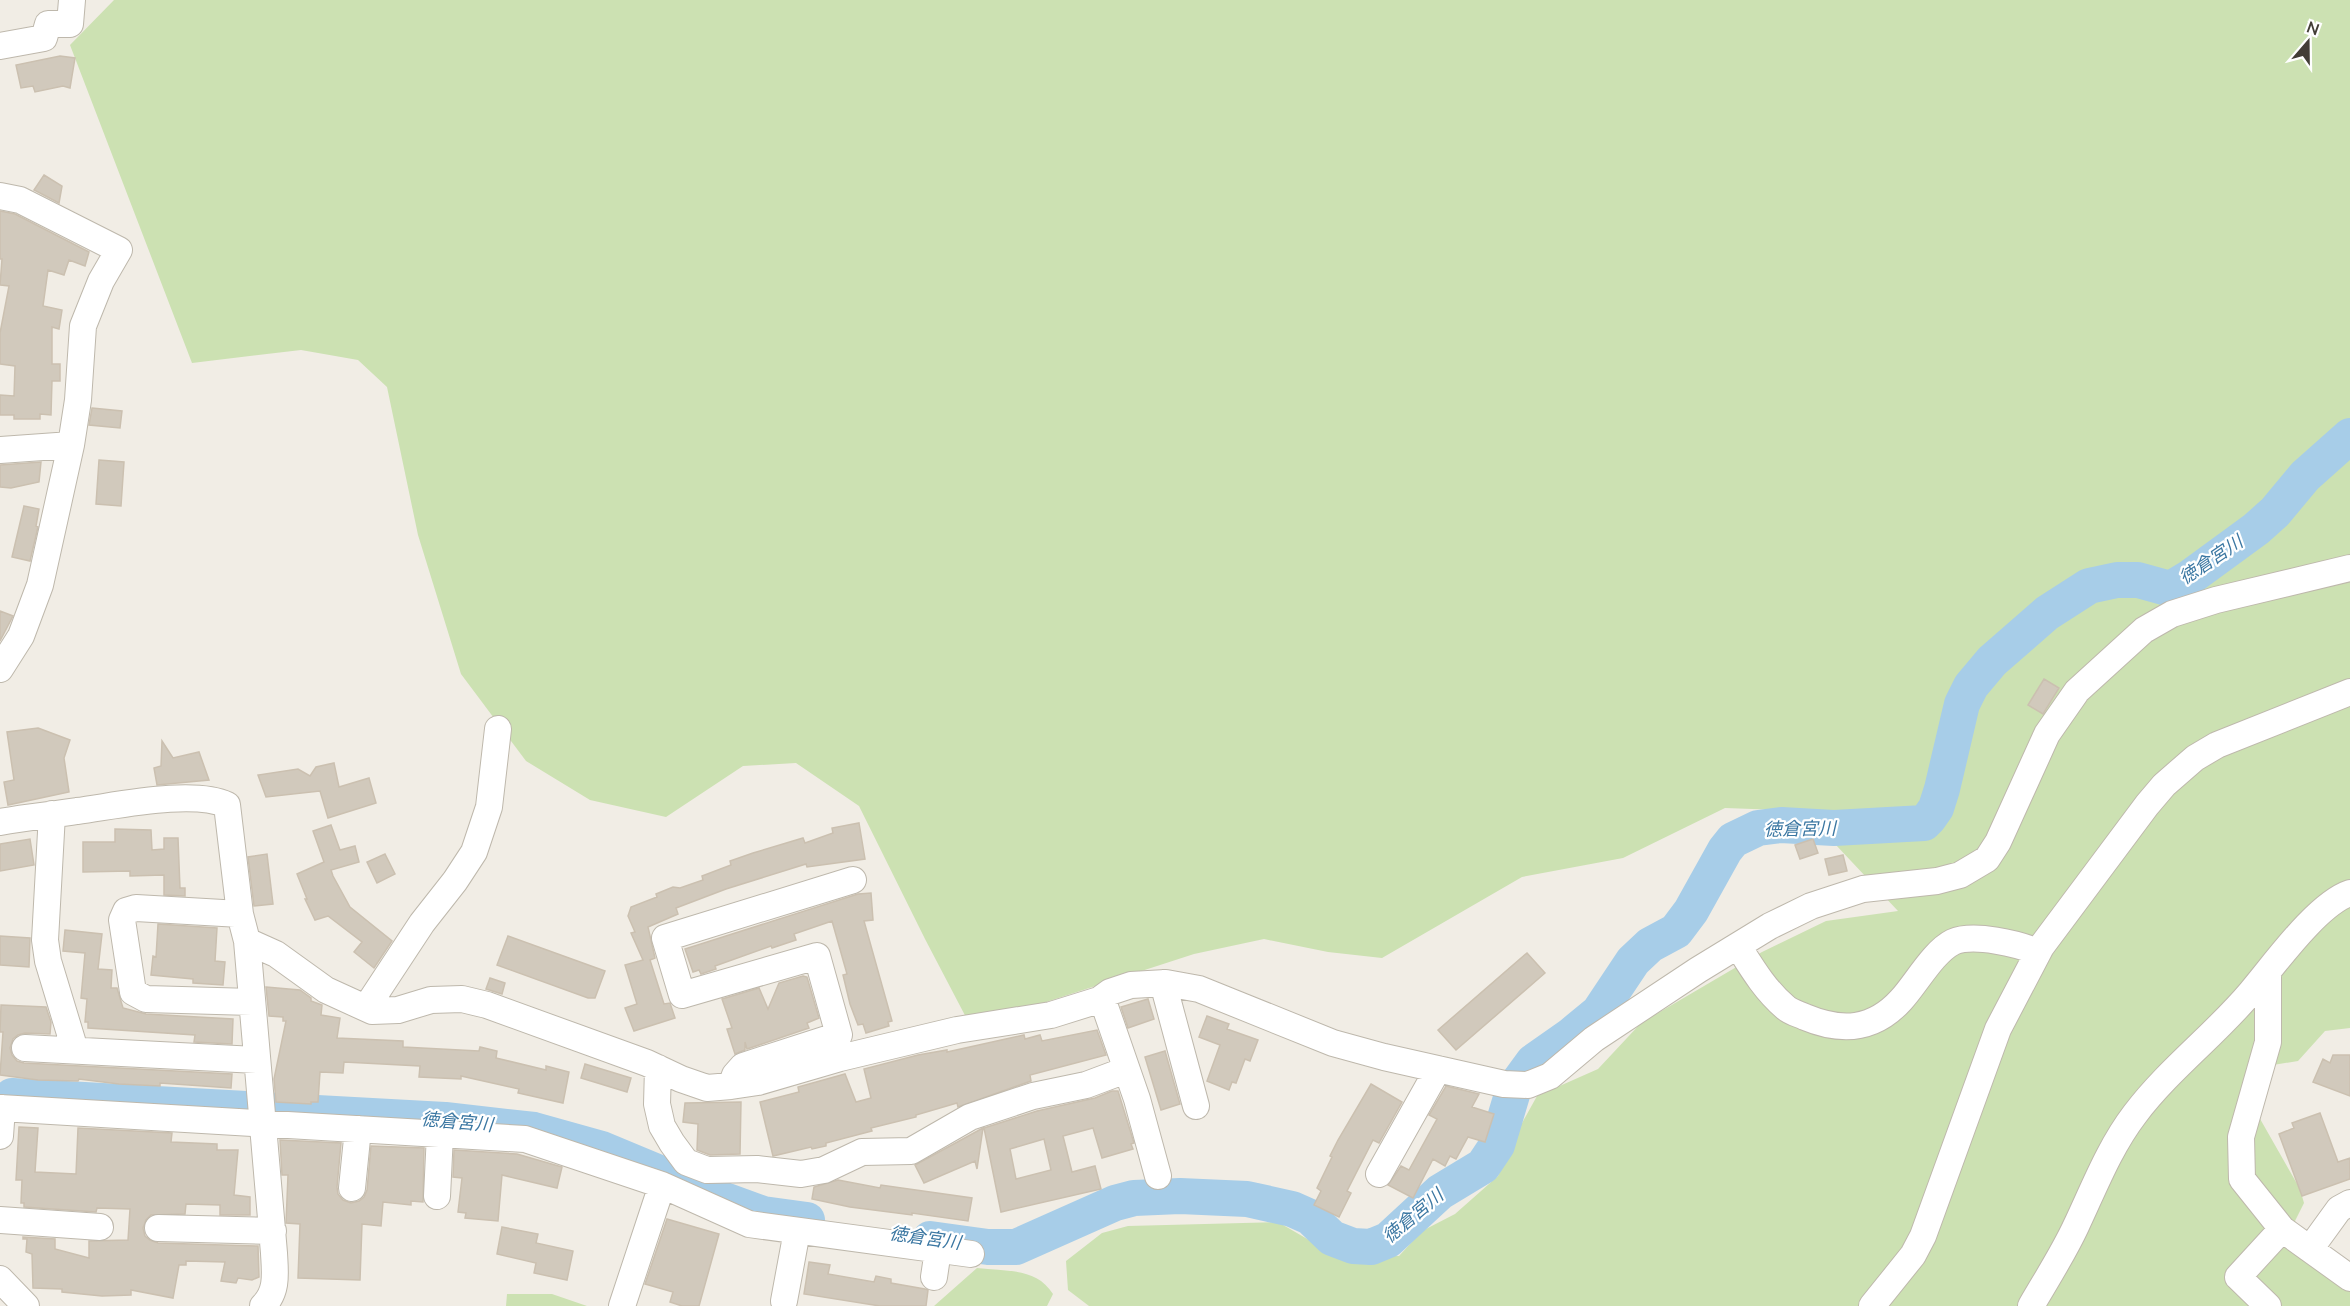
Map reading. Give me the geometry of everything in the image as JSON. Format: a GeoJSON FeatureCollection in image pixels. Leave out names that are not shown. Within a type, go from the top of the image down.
{"type":"FeatureCollection","features":[{"type":"Feature","properties":{"kind":"street"},"geometry":{"type":"LineString","coordinates":[[0,46],[44,38],[48,24],[70,24],[72,0]]}},
{"type":"Feature","properties":{"kind":"street"},"geometry":{"type":"LineString","coordinates":[[0,196],[20,200],[119,250],[101,281],[83,326],[78,400],[71,445],[40,585],[21,636],[0,669]]}},
{"type":"Feature","properties":{"kind":"street"},"geometry":{"type":"LineString","coordinates":[[0,450],[71,445]]}},
{"type":"Feature","properties":{"kind":"street"},"geometry":{"type":"LineString","coordinates":[[247,940],[276,954],[326,990],[372,1011],[398,1010],[431,1000],[462,999],[487,1005],[707,1088],[758,1082],[840,1058],[957,1030],[1051,1015],[1102,998],[1110,992],[1131,985],[1163,983],[1199,989],[1333,1043],[1384,1058],[1503,1084],[1528,1085],[1550,1076],[1594,1039],[1770,926],[1811,906],[1863,889],[1937,881],[1974,868],[1987,859],[1998,842],[2047,734],[2059,716],[2077,691],[2144,630],[2172,614],[2216,600],[2350,568]]}},
{"type":"Feature","properties":{"kind":"street"},"geometry":{"type":"LineString","coordinates":[[1872,1306],[1913,1255],[1923,1236],[1998,1029],[2038,952],[2147,805],[2164,785],[2195,758],[2217,745],[2350,692]]}},
{"type":"Feature","properties":{"kind":"street"},"geometry":{"type":"LineString","coordinates":[[366,1008],[422,923],[455,881],[474,852],[489,807],[498,729]]}},
{"type":"Feature","properties":{"kind":"street"},"geometry":{"type":"LineString","coordinates":[[0,822],[144,802],[191,799],[218,801],[227,806],[240,914],[247,940],[273,1231],[275,1286],[272,1298],[263,1306]]}},
{"type":"Feature","properties":{"kind":"street"},"geometry":{"type":"LineString","coordinates":[[51,814],[45,940],[48,961],[75,1050]]}},
{"type":"Feature","properties":{"kind":"street"},"geometry":{"type":"LineString","coordinates":[[731,1086],[735,1075],[743,1066],[839,1035],[817,956],[682,995],[665,938],[853,880]]}},
{"type":"Feature","properties":{"kind":"street"},"geometry":{"type":"LineString","coordinates":[[2031,1306],[2074,1229],[2105,1162],[2136,1113],[2176,1067],[2239,1007],[2300,934],[2328,905],[2340,896],[2350,893]]}},
{"type":"Feature","properties":{"kind":"street"},"geometry":{"type":"LineString","coordinates":[[240,914],[135,908],[126,911],[122,920],[133,992],[138,996],[146,999],[252,1002]]}},
{"type":"Feature","properties":{"kind":"street"},"geometry":{"type":"LineString","coordinates":[[1738,946],[1764,987],[1787,1010],[1840,1028],[1876,1019],[1892,1008],[1943,949],[1954,941],[2002,941],[2038,952]]}},
{"type":"Feature","properties":{"kind":"street"},"geometry":{"type":"LineString","coordinates":[[2268,972],[2268,1042],[2241,1137],[2242,1179],[2282,1229],[2350,1278]]}},
{"type":"Feature","properties":{"kind":"street"},"geometry":{"type":"LineString","coordinates":[[1163,983],[1196,1106]]}},
{"type":"Feature","properties":{"kind":"street"},"geometry":{"type":"LineString","coordinates":[[1102,998],[1137,1099],[1158,1176]]}},
{"type":"Feature","properties":{"kind":"street"},"geometry":{"type":"LineString","coordinates":[[25,1048],[256,1060]]}},
{"type":"Feature","properties":{"kind":"street"},"geometry":{"type":"LineString","coordinates":[[658,1068],[657,1104],[662,1126],[686,1162],[707,1170],[757,1169],[801,1174],[824,1170],[862,1152],[911,1151],[970,1117],[1033,1096],[1086,1085],[1126,1070]]}},
{"type":"Feature","properties":{"kind":"street"},"geometry":{"type":"LineString","coordinates":[[1379,1174],[1438,1069]]}},
{"type":"Feature","properties":{"kind":"street"},"geometry":{"type":"LineString","coordinates":[[0,1136],[1,1108],[187,1117],[525,1139],[662,1185],[749,1224],[970,1254]]}},
{"type":"Feature","properties":{"kind":"street"},"geometry":{"type":"LineString","coordinates":[[352,1188],[358,1129]]}},
{"type":"Feature","properties":{"kind":"street"},"geometry":{"type":"LineString","coordinates":[[437,1196],[440,1134]]}},
{"type":"Feature","properties":{"kind":"street"},"geometry":{"type":"LineString","coordinates":[[622,1306],[662,1185]]}},
{"type":"Feature","properties":{"kind":"street"},"geometry":{"type":"LineString","coordinates":[[2310,1249],[2339,1209],[2350,1203]]}},
{"type":"Feature","properties":{"kind":"street"},"geometry":{"type":"LineString","coordinates":[[0,1220],[100,1227]]}},
{"type":"Feature","properties":{"kind":"street"},"geometry":{"type":"LineString","coordinates":[[158,1228],[273,1231]]}},
{"type":"Feature","properties":{"kind":"street"},"geometry":{"type":"LineString","coordinates":[[2268,1306],[2238,1276],[2282,1229]]}},
{"type":"Feature","properties":{"kind":"street"},"geometry":{"type":"LineString","coordinates":[[784,1301],[797,1231]]}},
{"type":"Feature","properties":{"kind":"street"},"geometry":{"type":"LineString","coordinates":[[934,1277],[938,1250]]}},
{"type":"Feature","properties":{"kind":"street"},"geometry":{"type":"LineString","coordinates":[[0,1279],[26,1306]]}},
{"type":"Feature","properties":{"kind":"green space"},"geometry":{"type":"Polygon","coordinates":[[[114,0],[2350,0],[2350,1028],[2325,1031],[2298,1061],[2273,1065],[2259,1117],[2300,1189],[2304,1203],[2295,1221],[2350,1271],[2350,1306],[1089,1306],[1068,1290],[1066,1261],[1102,1233],[1128,1226],[1278,1222],[1321,1247],[1346,1255],[1399,1256],[1422,1231],[1455,1214],[1498,1176],[1537,1096],[1598,1069],[1641,1023],[1762,952],[1826,921],[1898,911],[1804,811],[1725,808],[1623,858],[1522,877],[1382,958],[1328,952],[1264,939],[1194,954],[981,1023],[969,1023],[859,806],[796,763],[743,766],[666,817],[590,800],[526,761],[461,674],[418,535],[387,387],[358,360],[301,350],[192,363],[70,45],[114,0]]]}},
{"type":"Feature","properties":{"kind":"green space"},"geometry":{"type":"Polygon","coordinates":[[[977,1268],[1029,1275],[1046,1285],[1053,1294],[1047,1306],[934,1306],[977,1268]]]}},
{"type":"Feature","properties":{"kind":"green space"},"geometry":{"type":"Polygon","coordinates":[[[507,1294],[552,1294],[587,1306],[506,1306],[507,1294]]]}},
{"type":"Feature","properties":{"kind":"building"},"geometry":{"type":"Polygon","coordinates":[[[60,56],[75,58],[70,88],[63,86],[35,92],[33,86],[21,88],[16,65],[60,56]]]}},
{"type":"Feature","properties":{"kind":"building"},"geometry":{"type":"Polygon","coordinates":[[[44,175],[62,186],[59,203],[34,190],[44,175]]]}},
{"type":"Feature","properties":{"kind":"building"},"geometry":{"type":"Polygon","coordinates":[[[0,211],[15,214],[89,252],[85,266],[69,260],[64,275],[48,270],[43,306],[62,310],[59,329],[52,327],[52,364],[60,364],[60,381],[52,381],[51,415],[40,414],[40,419],[14,419],[14,415],[0,415],[0,395],[14,396],[15,366],[0,364],[0,333],[9,286],[0,285],[2,259],[0,259],[0,211]]]}},
{"type":"Feature","properties":{"kind":"building"},"geometry":{"type":"Polygon","coordinates":[[[92,408],[122,411],[120,428],[89,425],[92,408]]]}},
{"type":"Feature","properties":{"kind":"building"},"geometry":{"type":"Polygon","coordinates":[[[99,460],[124,462],[121,506],[96,504],[99,460]]]}},
{"type":"Feature","properties":{"kind":"building"},"geometry":{"type":"Polygon","coordinates":[[[41,462],[39,482],[11,488],[0,487],[0,465],[41,462]]]}},
{"type":"Feature","properties":{"kind":"building"},"geometry":{"type":"Polygon","coordinates":[[[24,506],[39,509],[36,526],[38,527],[30,561],[12,557],[24,506]]]}},
{"type":"Feature","properties":{"kind":"building"},"geometry":{"type":"Polygon","coordinates":[[[0,611],[13,616],[0,641],[0,611]]]}},
{"type":"Feature","properties":{"kind":"building"},"geometry":{"type":"Polygon","coordinates":[[[2044,679],[2059,688],[2043,714],[2028,705],[2044,679]]]}},
{"type":"Feature","properties":{"kind":"building"},"geometry":{"type":"Polygon","coordinates":[[[38,728],[70,740],[64,758],[69,792],[8,805],[4,782],[14,780],[7,732],[38,728]]]}},
{"type":"Feature","properties":{"kind":"building"},"geometry":{"type":"Polygon","coordinates":[[[162,741],[173,758],[199,752],[209,780],[157,785],[154,768],[161,766],[162,741]]]}},
{"type":"Feature","properties":{"kind":"building"},"geometry":{"type":"Polygon","coordinates":[[[334,763],[339,787],[369,778],[376,803],[328,818],[320,791],[266,797],[258,775],[298,769],[310,776],[316,767],[334,763]]]}},
{"type":"Feature","properties":{"kind":"building"},"geometry":{"type":"Polygon","coordinates":[[[859,823],[865,859],[807,867],[806,864],[726,889],[676,908],[678,914],[648,927],[655,958],[650,960],[664,1004],[670,1003],[675,1018],[634,1031],[625,1008],[637,1004],[625,965],[643,960],[631,933],[635,932],[628,916],[631,907],[657,897],[656,894],[673,887],[680,888],[703,880],[702,876],[731,865],[730,861],[803,838],[805,843],[833,833],[832,828],[859,823]]]}},
{"type":"Feature","properties":{"kind":"building"},"geometry":{"type":"Polygon","coordinates":[[[331,825],[340,850],[355,846],[359,862],[331,870],[333,876],[350,907],[392,941],[374,968],[354,952],[362,942],[328,916],[315,920],[297,874],[324,862],[313,831],[331,825]]]}},
{"type":"Feature","properties":{"kind":"building"},"geometry":{"type":"Polygon","coordinates":[[[115,829],[151,830],[152,850],[164,849],[164,838],[178,838],[180,888],[185,888],[185,896],[164,895],[164,875],[130,876],[130,871],[83,872],[83,842],[115,842],[115,829]]]}},
{"type":"Feature","properties":{"kind":"building"},"geometry":{"type":"Polygon","coordinates":[[[30,839],[34,865],[0,871],[0,844],[30,839]]]}},
{"type":"Feature","properties":{"kind":"building"},"geometry":{"type":"Polygon","coordinates":[[[1813,839],[1818,853],[1800,859],[1795,845],[1813,839]]]}},
{"type":"Feature","properties":{"kind":"building"},"geometry":{"type":"Polygon","coordinates":[[[267,854],[273,904],[254,906],[248,857],[267,854]]]}},
{"type":"Feature","properties":{"kind":"building"},"geometry":{"type":"Polygon","coordinates":[[[385,854],[395,874],[377,883],[367,862],[385,854]]]}},
{"type":"Feature","properties":{"kind":"building"},"geometry":{"type":"Polygon","coordinates":[[[1843,855],[1847,871],[1829,875],[1825,859],[1843,855]]]}},
{"type":"Feature","properties":{"kind":"building"},"geometry":{"type":"Polygon","coordinates":[[[871,893],[873,920],[864,921],[892,1021],[888,1022],[889,1026],[866,1033],[863,1024],[858,1025],[850,1004],[843,975],[847,974],[832,921],[794,934],[796,940],[772,948],[771,946],[715,966],[716,969],[701,974],[699,970],[693,972],[685,949],[858,894],[871,893]]]}},
{"type":"Feature","properties":{"kind":"building"},"geometry":{"type":"Polygon","coordinates":[[[158,924],[217,928],[215,961],[225,962],[223,985],[193,983],[193,979],[151,975],[153,956],[156,957],[158,924]]]}},
{"type":"Feature","properties":{"kind":"building"},"geometry":{"type":"Polygon","coordinates":[[[65,930],[102,934],[98,969],[112,970],[111,988],[117,988],[123,1008],[146,1014],[233,1019],[232,1044],[194,1042],[195,1035],[88,1028],[88,1022],[85,1022],[87,999],[81,998],[85,953],[63,951],[65,930]]]}},
{"type":"Feature","properties":{"kind":"building"},"geometry":{"type":"Polygon","coordinates":[[[0,936],[30,938],[29,967],[0,965],[0,936]]]}},
{"type":"Feature","properties":{"kind":"building"},"geometry":{"type":"Polygon","coordinates":[[[508,936],[605,971],[595,998],[588,998],[497,965],[508,936]]]}},
{"type":"Feature","properties":{"kind":"building"},"geometry":{"type":"Polygon","coordinates":[[[1527,953],[1545,973],[1456,1050],[1438,1030],[1527,953]]]}},
{"type":"Feature","properties":{"kind":"building"},"geometry":{"type":"Polygon","coordinates":[[[803,976],[807,977],[819,1018],[807,1023],[809,1028],[747,1049],[745,1042],[745,1050],[735,1054],[727,1029],[732,1028],[722,999],[759,988],[768,1009],[779,983],[803,976]]]}},
{"type":"Feature","properties":{"kind":"building"},"geometry":{"type":"Polygon","coordinates":[[[490,978],[505,983],[502,994],[486,989],[490,978]]]}},
{"type":"Feature","properties":{"kind":"building"},"geometry":{"type":"Polygon","coordinates":[[[266,987],[300,990],[311,998],[311,1001],[322,1005],[321,1015],[340,1018],[337,1038],[403,1041],[403,1047],[479,1051],[480,1047],[497,1051],[496,1058],[546,1070],[546,1066],[569,1072],[563,1103],[518,1093],[519,1089],[461,1076],[461,1079],[419,1077],[420,1066],[344,1062],[343,1073],[320,1072],[318,1102],[311,1102],[311,1104],[276,1102],[274,1079],[286,1021],[283,1021],[283,1017],[269,1016],[266,987]]]}},
{"type":"Feature","properties":{"kind":"building"},"geometry":{"type":"Polygon","coordinates":[[[1148,999],[1154,1019],[1128,1028],[1121,1007],[1148,999]]]}},
{"type":"Feature","properties":{"kind":"building"},"geometry":{"type":"Polygon","coordinates":[[[1,1005],[46,1007],[51,1022],[50,1034],[25,1033],[13,1039],[10,1048],[17,1061],[232,1074],[231,1088],[160,1083],[160,1086],[119,1084],[79,1079],[78,1081],[38,1080],[0,1075],[3,1032],[0,1032],[1,1005]]]}},
{"type":"Feature","properties":{"kind":"building"},"geometry":{"type":"Polygon","coordinates":[[[1207,1016],[1229,1024],[1227,1029],[1258,1040],[1250,1061],[1245,1059],[1236,1083],[1232,1082],[1229,1090],[1207,1081],[1220,1045],[1199,1037],[1207,1016]]]}},
{"type":"Feature","properties":{"kind":"building"},"geometry":{"type":"Polygon","coordinates":[[[1097,1030],[1106,1055],[1030,1075],[1031,1081],[958,1107],[957,1103],[916,1115],[916,1117],[871,1128],[872,1131],[826,1143],[826,1146],[773,1156],[760,1102],[799,1092],[798,1087],[845,1074],[856,1102],[871,1098],[864,1069],[918,1055],[947,1050],[947,1052],[1024,1035],[1025,1039],[1040,1035],[1042,1041],[1097,1030]]]}},
{"type":"Feature","properties":{"kind":"building"},"geometry":{"type":"Polygon","coordinates":[[[1165,1051],[1180,1104],[1161,1110],[1145,1057],[1165,1051]]]}},
{"type":"Feature","properties":{"kind":"building"},"geometry":{"type":"Polygon","coordinates":[[[2333,1055],[2350,1055],[2350,1096],[2313,1082],[2323,1059],[2330,1063],[2333,1055]]]}},
{"type":"Feature","properties":{"kind":"building"},"geometry":{"type":"Polygon","coordinates":[[[585,1064],[631,1078],[627,1092],[581,1078],[585,1064]]]}},
{"type":"Feature","properties":{"kind":"building"},"geometry":{"type":"Polygon","coordinates":[[[1371,1084],[1402,1102],[1379,1143],[1373,1140],[1347,1191],[1351,1193],[1339,1217],[1314,1205],[1321,1191],[1317,1188],[1338,1140],[1371,1084]]]}},
{"type":"Feature","properties":{"kind":"building"},"geometry":{"type":"Polygon","coordinates":[[[1446,1086],[1479,1094],[1472,1107],[1494,1114],[1485,1142],[1468,1137],[1456,1159],[1450,1156],[1445,1166],[1433,1159],[1413,1198],[1388,1185],[1401,1166],[1409,1170],[1437,1119],[1429,1115],[1446,1086]]]}},
{"type":"Feature","properties":{"kind":"building"},"geometry":{"type":"Polygon","coordinates":[[[1118,1091],[1134,1143],[1131,1144],[1133,1149],[1102,1158],[1093,1128],[1063,1136],[1072,1172],[1095,1166],[1101,1189],[1001,1212],[984,1128],[1037,1111],[1118,1091]],[[1044,1139],[1010,1149],[1016,1179],[1051,1170],[1044,1139]]]}},
{"type":"Feature","properties":{"kind":"building"},"geometry":{"type":"Polygon","coordinates":[[[741,1102],[740,1154],[710,1155],[697,1150],[698,1124],[683,1122],[685,1103],[741,1102]]]}},
{"type":"Feature","properties":{"kind":"building"},"geometry":{"type":"Polygon","coordinates":[[[2320,1113],[2338,1162],[2350,1158],[2350,1179],[2302,1196],[2279,1134],[2294,1128],[2292,1123],[2320,1113]]]}},
{"type":"Feature","properties":{"kind":"building"},"geometry":{"type":"Polygon","coordinates":[[[19,1127],[38,1128],[35,1172],[76,1174],[78,1128],[172,1133],[171,1142],[217,1144],[217,1150],[238,1150],[234,1195],[250,1197],[250,1215],[220,1215],[220,1205],[186,1204],[185,1214],[151,1215],[143,1228],[145,1236],[158,1243],[258,1246],[259,1277],[252,1280],[238,1278],[236,1283],[221,1281],[225,1262],[186,1261],[186,1265],[179,1265],[173,1298],[131,1290],[131,1295],[102,1296],[62,1292],[62,1289],[33,1288],[32,1254],[26,1252],[27,1239],[23,1237],[55,1239],[55,1249],[89,1258],[89,1241],[128,1240],[130,1209],[97,1208],[96,1212],[24,1207],[24,1203],[21,1203],[22,1180],[16,1180],[19,1127]]]}},
{"type":"Feature","properties":{"kind":"building"},"geometry":{"type":"Polygon","coordinates":[[[983,1128],[977,1169],[975,1161],[924,1183],[915,1165],[983,1128]]]}},
{"type":"Feature","properties":{"kind":"building"},"geometry":{"type":"Polygon","coordinates":[[[280,1140],[341,1143],[338,1194],[343,1200],[351,1203],[364,1197],[367,1190],[371,1146],[424,1148],[423,1202],[411,1201],[411,1205],[383,1202],[381,1226],[362,1224],[360,1280],[298,1278],[300,1224],[286,1223],[288,1175],[282,1175],[280,1140]]]}},
{"type":"Feature","properties":{"kind":"building"},"geometry":{"type":"Polygon","coordinates":[[[454,1150],[517,1154],[562,1167],[557,1188],[502,1175],[498,1221],[465,1218],[466,1213],[458,1212],[462,1178],[453,1177],[454,1150]]]}},
{"type":"Feature","properties":{"kind":"building"},"geometry":{"type":"Polygon","coordinates":[[[838,1180],[880,1188],[881,1185],[972,1198],[968,1221],[850,1207],[812,1199],[814,1187],[838,1180]]]}},
{"type":"Feature","properties":{"kind":"building"},"geometry":{"type":"Polygon","coordinates":[[[667,1219],[719,1234],[699,1306],[682,1306],[670,1302],[673,1292],[645,1284],[667,1219]]]}},
{"type":"Feature","properties":{"kind":"building"},"geometry":{"type":"Polygon","coordinates":[[[502,1227],[538,1234],[536,1243],[573,1251],[567,1280],[534,1273],[536,1263],[497,1254],[502,1227]]]}},
{"type":"Feature","properties":{"kind":"building"},"geometry":{"type":"Polygon","coordinates":[[[809,1262],[830,1265],[828,1274],[874,1282],[876,1276],[891,1279],[891,1283],[928,1290],[926,1306],[880,1306],[804,1294],[809,1262]]]}},
{"type":"Feature","properties":{"kind":"waterway","name":"徳倉宮川"},"geometry":{"type":"LineString","coordinates":[[930,1239],[988,1247],[1016,1247],[1115,1203],[1134,1198],[1180,1196],[1247,1199],[1292,1209],[1310,1217],[1332,1238],[1353,1246],[1371,1247],[1388,1240],[1440,1192],[1483,1166],[1497,1145],[1514,1088],[1533,1062],[1599,1012],[1633,961],[1650,945],[1676,931],[1691,911],[1733,840],[1758,828],[1781,825],[1834,828],[1924,823],[1936,808],[1962,704],[1971,686],[1992,661],[2047,613],[2089,586],[2117,580],[2138,580],[2167,588],[2174,587],[2189,578],[2256,529],[2275,512],[2305,476],[2350,436]]}},
{"type":"Feature","properties":{"kind":"waterway","name":"徳倉宮川"},"geometry":{"type":"LineString","coordinates":[[12,1096],[445,1120],[534,1130],[602,1149],[763,1214],[807,1220]]}}]}
